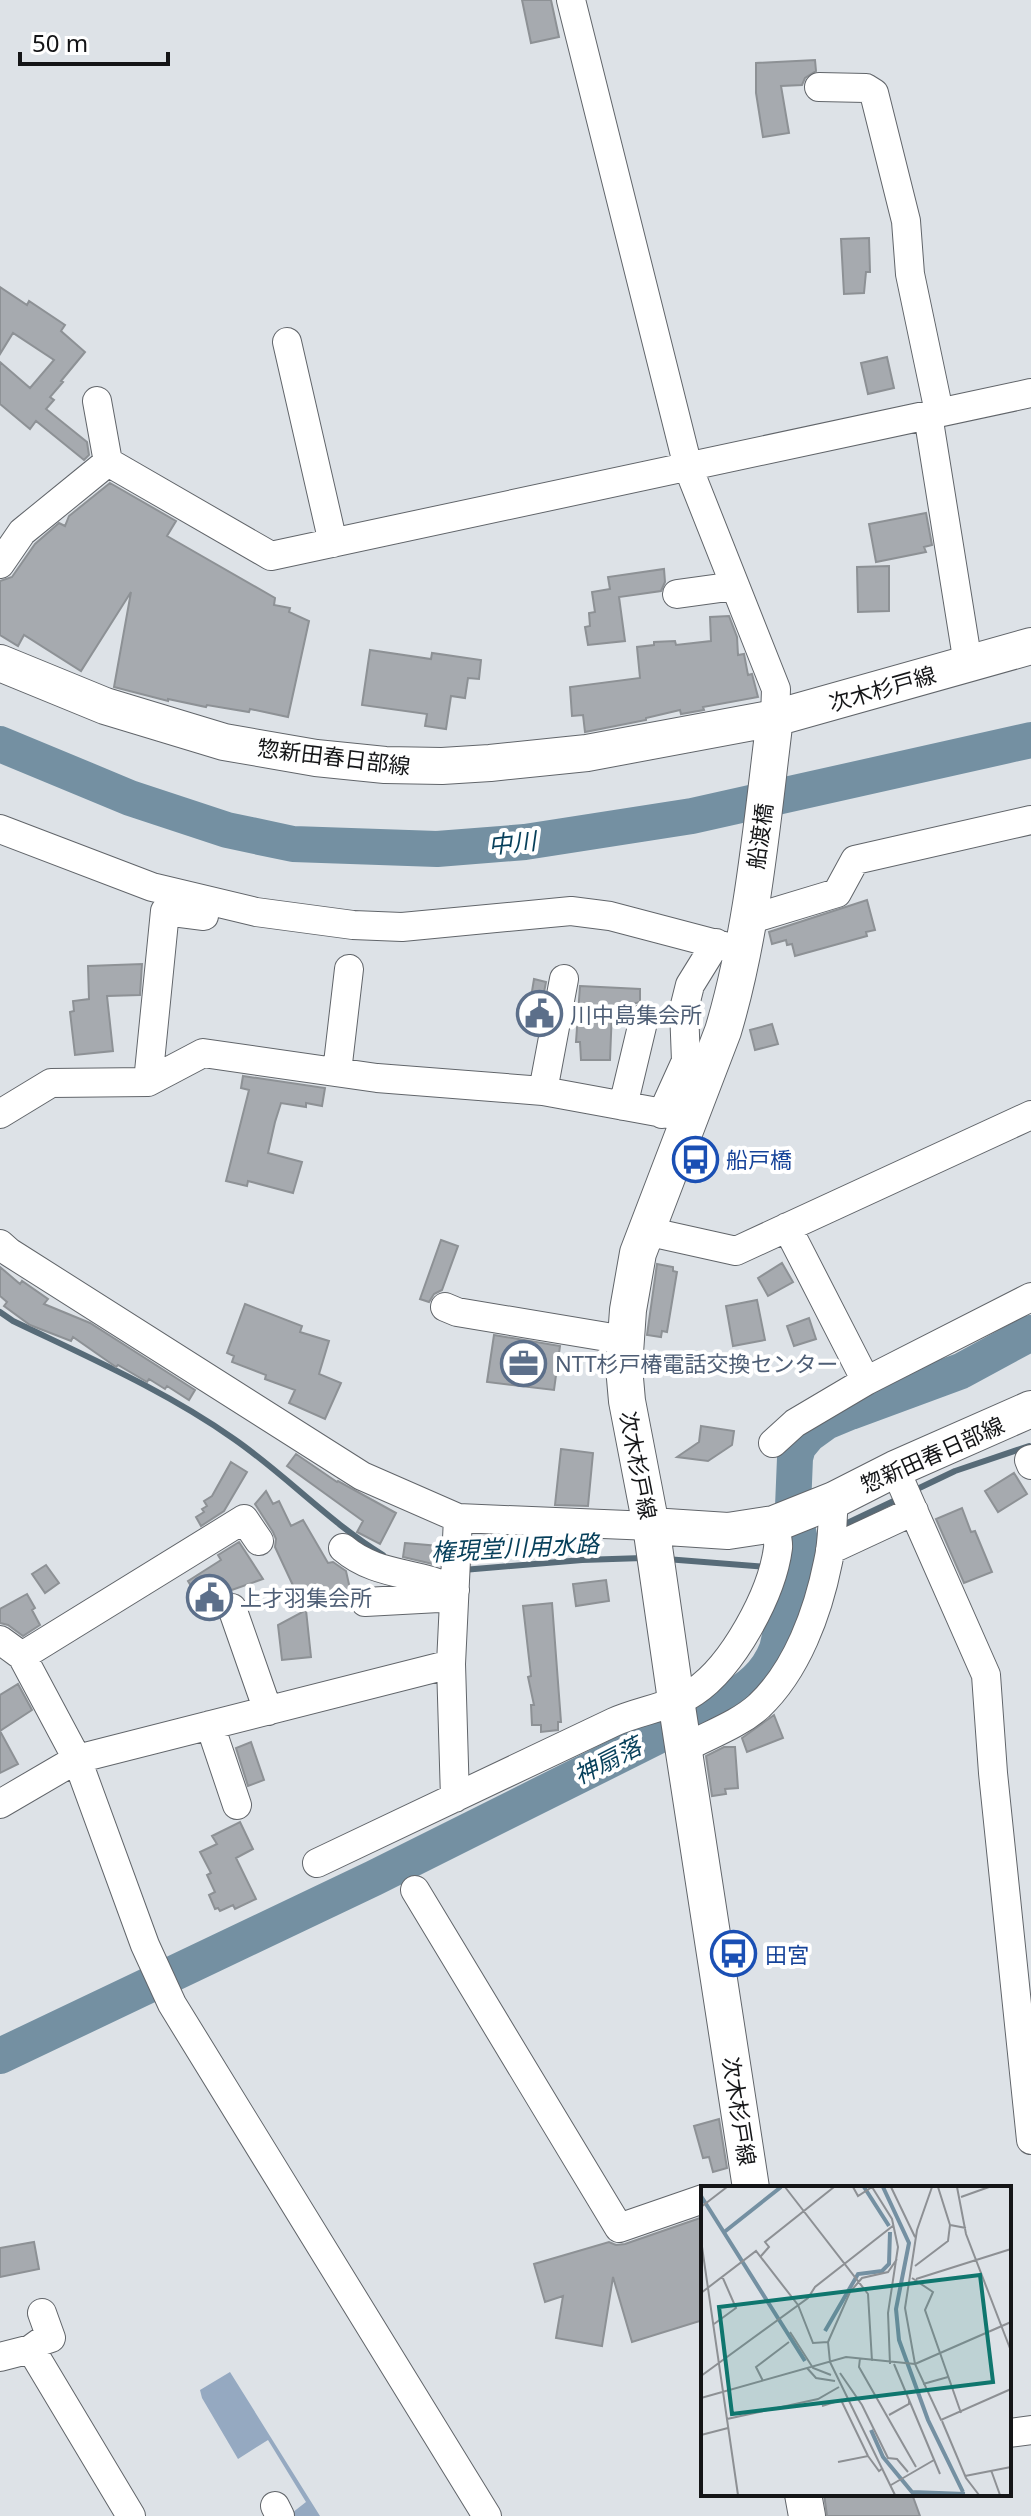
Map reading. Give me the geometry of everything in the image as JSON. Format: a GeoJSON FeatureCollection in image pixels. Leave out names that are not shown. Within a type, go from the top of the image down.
{"type":"FeatureCollection","features":[{"type":"Feature","properties":{"kind":"main road","name":"次木杉戸線"},"geometry":{"type":"LineString","coordinates":[[775,718],[1031,646]]}},
{"type":"Feature","properties":{"kind":"main road","name":"惣新田春日部線"},"geometry":{"type":"LineString","coordinates":[[0,663],[105,706],[224,742],[316,758],[385,765],[442,766],[540,759],[646,743],[775,718]]}},
{"type":"Feature","properties":{"kind":"main road","name":"船渡橋"},"geometry":{"type":"LineString","coordinates":[[739,931],[775,718]]}},
{"type":"Feature","properties":{"kind":"main road","name":"次木杉戸線"},"geometry":{"type":"LineString","coordinates":[[739,931],[726,1023],[676,1116],[632,1277],[625,1340],[625,1384],[651,1526],[745,2186]]}},
{"type":"Feature","properties":{"kind":"main road","name":"惣新田春日部線"},"geometry":{"type":"LineString","coordinates":[[774,1524],[834,1500],[895,1469],[1031,1409]]}},
{"type":"Feature","properties":{"kind":"main road"},"geometry":{"type":"LineString","coordinates":[[651,1526],[728,1531],[774,1524]]}},
{"type":"Feature","properties":{"kind":"main road"},"geometry":{"type":"LineString","coordinates":[[803,2496],[807,2516]]}},
{"type":"Feature","properties":{"kind":"street"},"geometry":{"type":"LineString","coordinates":[[571,0],[688,467],[776,689],[775,718]]}},
{"type":"Feature","properties":{"kind":"street"},"geometry":{"type":"LineString","coordinates":[[819,87],[866,88],[874,93],[906,221],[910,274],[934,414],[968,664]]}},
{"type":"Feature","properties":{"kind":"street"},"geometry":{"type":"LineString","coordinates":[[287,342],[333,543]]}},
{"type":"Feature","properties":{"kind":"street"},"geometry":{"type":"LineString","coordinates":[[97,401],[108,462],[271,556],[1031,393]]}},
{"type":"Feature","properties":{"kind":"street"},"geometry":{"type":"LineString","coordinates":[[0,564],[22,532],[108,462]]}},
{"type":"Feature","properties":{"kind":"street"},"geometry":{"type":"LineString","coordinates":[[677,594],[735,586]]}},
{"type":"Feature","properties":{"kind":"street"},"geometry":{"type":"LineString","coordinates":[[0,829],[152,887],[256,912],[353,925],[402,927],[571,911],[739,931],[837,893],[855,860],[1031,820]]}},
{"type":"Feature","properties":{"kind":"street"},"geometry":{"type":"LineString","coordinates":[[148,1082],[165,911],[209,916],[256,912]]}},
{"type":"Feature","properties":{"kind":"street"},"geometry":{"type":"LineString","coordinates":[[337,1072],[349,969]]}},
{"type":"Feature","properties":{"kind":"street"},"geometry":{"type":"LineString","coordinates":[[543,1091],[564,979]]}},
{"type":"Feature","properties":{"kind":"street"},"geometry":{"type":"LineString","coordinates":[[623,1106],[644,1018]]}},
{"type":"Feature","properties":{"kind":"street"},"geometry":{"type":"LineString","coordinates":[[0,1114],[51,1083],[148,1082],[203,1053],[377,1078],[543,1091],[676,1116]]}},
{"type":"Feature","properties":{"kind":"street"},"geometry":{"type":"LineString","coordinates":[[646,1231],[736,1251],[1031,1115]]}},
{"type":"Feature","properties":{"kind":"street"},"geometry":{"type":"LineString","coordinates":[[787,1227],[866,1381]]}},
{"type":"Feature","properties":{"kind":"street"},"geometry":{"type":"LineString","coordinates":[[0,1244],[362,1476],[458,1518],[651,1526]]}},
{"type":"Feature","properties":{"kind":"street"},"geometry":{"type":"LineString","coordinates":[[773,1443],[795,1423],[866,1381],[1031,1297]]}},
{"type":"Feature","properties":{"kind":"street"},"geometry":{"type":"LineString","coordinates":[[445,1307],[457,1312],[625,1340]]}},
{"type":"Feature","properties":{"kind":"street"},"geometry":{"type":"LineString","coordinates":[[1031,1459],[1031,1465]]}},
{"type":"Feature","properties":{"kind":"street"},"geometry":{"type":"LineString","coordinates":[[895,1469],[986,1675],[993,1773],[1031,2140]]}},
{"type":"Feature","properties":{"kind":"street"},"geometry":{"type":"LineString","coordinates":[[683,1749],[758,1707],[773,1690],[801,1644],[818,1603],[830,1550],[834,1500]]}},
{"type":"Feature","properties":{"kind":"street"},"geometry":{"type":"LineString","coordinates":[[830,1550],[914,1511]]}},
{"type":"Feature","properties":{"kind":"street"},"geometry":{"type":"LineString","coordinates":[[455,1798],[451,1664],[458,1518]]}},
{"type":"Feature","properties":{"kind":"street"},"geometry":{"type":"LineString","coordinates":[[259,1541],[244,1519],[11,1648],[77,1759],[145,1945],[172,2004],[487,2516]]}},
{"type":"Feature","properties":{"kind":"street"},"geometry":{"type":"LineString","coordinates":[[317,1863],[630,1715],[692,1694],[710,1679],[741,1641],[752,1622],[768,1583],[778,1546],[774,1524]]}},
{"type":"Feature","properties":{"kind":"street"},"geometry":{"type":"LineString","coordinates":[[343,1548],[380,1570],[439,1582],[455,1590]]}},
{"type":"Feature","properties":{"kind":"street"},"geometry":{"type":"LineString","coordinates":[[365,1602],[439,1598],[455,1590]]}},
{"type":"Feature","properties":{"kind":"street"},"geometry":{"type":"LineString","coordinates":[[232,1608],[268,1711]]}},
{"type":"Feature","properties":{"kind":"street"},"geometry":{"type":"LineString","coordinates":[[0,1804],[77,1759],[451,1664]]}},
{"type":"Feature","properties":{"kind":"street"},"geometry":{"type":"LineString","coordinates":[[210,1725],[237,1805]]}},
{"type":"Feature","properties":{"kind":"street"},"geometry":{"type":"LineString","coordinates":[[415,1890],[619,2228],[701,2200]]}},
{"type":"Feature","properties":{"kind":"street"},"geometry":{"type":"LineString","coordinates":[[0,2357],[31,2349],[51,2338],[42,2313]]}},
{"type":"Feature","properties":{"kind":"street"},"geometry":{"type":"LineString","coordinates":[[31,2349],[131,2516]]}},
{"type":"Feature","properties":{"kind":"street"},"geometry":{"type":"LineString","coordinates":[[1011,2433],[1031,2430]]}},
{"type":"Feature","properties":{"kind":"shaded area"},"geometry":{"type":"Polygon","coordinates":[[[230,2372],[320,2516],[288,2516],[306,2502],[268,2440],[238,2459],[200,2390],[230,2372]]]}},
{"type":"Feature","properties":{"kind":"building"},"geometry":{"type":"Polygon","coordinates":[[[522,0],[551,0],[559,37],[531,43],[522,0]]]}},
{"type":"Feature","properties":{"kind":"building"},"geometry":{"type":"Polygon","coordinates":[[[815,60],[816,71],[805,78],[802,85],[781,86],[789,133],[763,137],[756,93],[756,63],[815,60]]]}},
{"type":"Feature","properties":{"kind":"building"},"geometry":{"type":"Polygon","coordinates":[[[869,238],[870,272],[866,272],[864,293],[844,294],[841,239],[869,238]]]}},
{"type":"Feature","properties":{"kind":"building"},"geometry":{"type":"Polygon","coordinates":[[[0,287],[27,305],[29,301],[65,325],[61,331],[85,352],[50,397],[54,400],[46,409],[87,442],[89,455],[84,460],[36,421],[30,429],[0,404],[0,362],[30,388],[54,360],[13,333],[0,354],[0,287]]]}},
{"type":"Feature","properties":{"kind":"building"},"geometry":{"type":"Polygon","coordinates":[[[887,357],[894,388],[868,394],[861,363],[887,357]]]}},
{"type":"Feature","properties":{"kind":"building"},"geometry":{"type":"Polygon","coordinates":[[[110,483],[176,521],[167,536],[275,598],[274,605],[290,608],[289,612],[309,621],[288,717],[250,709],[249,712],[168,701],[114,687],[131,592],[81,671],[24,635],[18,646],[0,635],[0,581],[12,577],[35,544],[59,523],[65,526],[69,516],[110,483]]]}},
{"type":"Feature","properties":{"kind":"building"},"geometry":{"type":"Polygon","coordinates":[[[926,513],[932,545],[924,547],[926,552],[876,562],[869,524],[926,513]]]}},
{"type":"Feature","properties":{"kind":"building"},"geometry":{"type":"Polygon","coordinates":[[[889,566],[889,611],[858,612],[857,567],[889,566]]]}},
{"type":"Feature","properties":{"kind":"building"},"geometry":{"type":"Polygon","coordinates":[[[664,569],[665,582],[661,591],[619,597],[625,641],[588,645],[585,627],[590,626],[589,613],[595,612],[592,592],[610,589],[608,577],[664,569]]]}},
{"type":"Feature","properties":{"kind":"building"},"geometry":{"type":"Polygon","coordinates":[[[729,616],[737,637],[738,655],[744,654],[748,675],[752,674],[758,697],[681,714],[680,710],[585,732],[583,715],[572,716],[570,687],[640,678],[637,647],[654,645],[654,642],[675,641],[676,645],[711,641],[710,617],[729,616]]]}},
{"type":"Feature","properties":{"kind":"building"},"geometry":{"type":"Polygon","coordinates":[[[370,650],[431,659],[432,653],[481,660],[479,679],[468,678],[465,698],[451,696],[446,729],[425,726],[427,714],[362,705],[370,650]]]}},
{"type":"Feature","properties":{"kind":"building"},"geometry":{"type":"Polygon","coordinates":[[[867,900],[875,930],[866,932],[867,936],[795,956],[792,944],[787,945],[786,940],[772,944],[769,932],[867,900]]]}},
{"type":"Feature","properties":{"kind":"building"},"geometry":{"type":"Polygon","coordinates":[[[142,964],[140,995],[107,996],[113,1051],[75,1055],[70,1012],[74,1011],[73,1001],[89,999],[88,966],[142,964]]]}},
{"type":"Feature","properties":{"kind":"building"},"geometry":{"type":"Polygon","coordinates":[[[534,979],[546,982],[538,1024],[527,1022],[534,979]]]}},
{"type":"Feature","properties":{"kind":"building"},"geometry":{"type":"Polygon","coordinates":[[[580,986],[640,989],[640,1002],[632,1004],[629,1011],[612,1010],[610,1060],[581,1060],[580,1042],[576,1042],[580,986]]]}},
{"type":"Feature","properties":{"kind":"building"},"geometry":{"type":"Polygon","coordinates":[[[772,1024],[778,1044],[755,1050],[750,1030],[772,1024]]]}},
{"type":"Feature","properties":{"kind":"building"},"geometry":{"type":"Polygon","coordinates":[[[243,1076],[325,1088],[322,1106],[281,1103],[275,1122],[268,1153],[302,1162],[293,1193],[248,1181],[247,1186],[226,1181],[249,1090],[241,1088],[243,1076]]]}},
{"type":"Feature","properties":{"kind":"building"},"geometry":{"type":"Polygon","coordinates":[[[441,1240],[458,1246],[442,1290],[434,1294],[429,1302],[420,1299],[441,1240]]]}},
{"type":"Feature","properties":{"kind":"building"},"geometry":{"type":"Polygon","coordinates":[[[782,1263],[793,1282],[768,1296],[758,1278],[782,1263]]]}},
{"type":"Feature","properties":{"kind":"building"},"geometry":{"type":"Polygon","coordinates":[[[657,1264],[673,1267],[673,1271],[677,1272],[667,1332],[662,1331],[661,1337],[647,1335],[657,1264]]]}},
{"type":"Feature","properties":{"kind":"building"},"geometry":{"type":"Polygon","coordinates":[[[0,1267],[20,1284],[22,1281],[48,1299],[44,1304],[90,1323],[195,1390],[189,1400],[167,1386],[165,1389],[118,1365],[116,1367],[73,1337],[71,1341],[30,1325],[4,1306],[7,1302],[0,1296],[0,1267]]]}},
{"type":"Feature","properties":{"kind":"building"},"geometry":{"type":"Polygon","coordinates":[[[757,1300],[765,1340],[733,1346],[726,1306],[757,1300]]]}},
{"type":"Feature","properties":{"kind":"building"},"geometry":{"type":"Polygon","coordinates":[[[245,1304],[302,1326],[300,1332],[329,1341],[319,1374],[341,1383],[325,1419],[289,1403],[295,1390],[232,1362],[234,1356],[227,1353],[245,1304]]]}},
{"type":"Feature","properties":{"kind":"building"},"geometry":{"type":"Polygon","coordinates":[[[809,1318],[816,1339],[794,1346],[787,1326],[809,1318]]]}},
{"type":"Feature","properties":{"kind":"building","name":"NTT杉戸椿電話交換センター"},"geometry":{"type":"Polygon","coordinates":[[[494,1335],[560,1346],[554,1390],[487,1382],[494,1335]]]}},
{"type":"Feature","properties":{"kind":"building"},"geometry":{"type":"Polygon","coordinates":[[[701,1426],[734,1431],[732,1445],[708,1461],[677,1457],[699,1442],[701,1426]]]}},
{"type":"Feature","properties":{"kind":"building"},"geometry":{"type":"Polygon","coordinates":[[[561,1449],[593,1453],[588,1506],[555,1505],[561,1449]]]}},
{"type":"Feature","properties":{"kind":"building"},"geometry":{"type":"Polygon","coordinates":[[[296,1454],[337,1482],[396,1513],[380,1544],[357,1532],[363,1521],[287,1466],[296,1454]]]}},
{"type":"Feature","properties":{"kind":"building"},"geometry":{"type":"Polygon","coordinates":[[[231,1462],[247,1472],[224,1511],[201,1526],[196,1517],[204,1512],[202,1509],[207,1506],[204,1501],[212,1496],[231,1462]]]}},
{"type":"Feature","properties":{"kind":"building"},"geometry":{"type":"Polygon","coordinates":[[[1014,1473],[1027,1494],[998,1512],[985,1491],[1014,1473]]]}},
{"type":"Feature","properties":{"kind":"building"},"geometry":{"type":"Polygon","coordinates":[[[266,1491],[273,1504],[279,1501],[291,1526],[303,1520],[328,1563],[333,1562],[346,1571],[351,1593],[304,1609],[275,1547],[273,1532],[255,1504],[266,1491]]]}},
{"type":"Feature","properties":{"kind":"building"},"geometry":{"type":"Polygon","coordinates":[[[962,1508],[992,1572],[964,1583],[936,1519],[962,1508]]]}},
{"type":"Feature","properties":{"kind":"building"},"geometry":{"type":"Polygon","coordinates":[[[239,1542],[263,1579],[226,1592],[205,1609],[188,1581],[221,1560],[218,1555],[239,1542]]]}},
{"type":"Feature","properties":{"kind":"building"},"geometry":{"type":"Polygon","coordinates":[[[405,1543],[439,1546],[437,1565],[403,1557],[405,1543]]]}},
{"type":"Feature","properties":{"kind":"building"},"geometry":{"type":"Polygon","coordinates":[[[46,1565],[59,1583],[45,1593],[32,1574],[46,1565]]]}},
{"type":"Feature","properties":{"kind":"building"},"geometry":{"type":"Polygon","coordinates":[[[606,1580],[609,1601],[576,1606],[573,1584],[606,1580]]]}},
{"type":"Feature","properties":{"kind":"building"},"geometry":{"type":"Polygon","coordinates":[[[27,1594],[40,1625],[23,1636],[0,1623],[0,1609],[27,1594]]]}},
{"type":"Feature","properties":{"kind":"building"},"geometry":{"type":"Polygon","coordinates":[[[552,1603],[561,1722],[558,1722],[558,1730],[541,1732],[541,1725],[532,1725],[531,1705],[534,1705],[528,1677],[531,1676],[523,1606],[552,1603]]]}},
{"type":"Feature","properties":{"kind":"building"},"geometry":{"type":"Polygon","coordinates":[[[306,1610],[311,1657],[282,1660],[278,1625],[306,1610]]]}},
{"type":"Feature","properties":{"kind":"building"},"geometry":{"type":"Polygon","coordinates":[[[18,1684],[32,1710],[0,1731],[0,1695],[18,1684]]]}},
{"type":"Feature","properties":{"kind":"building"},"geometry":{"type":"Polygon","coordinates":[[[774,1715],[783,1738],[747,1752],[742,1738],[774,1715]]]}},
{"type":"Feature","properties":{"kind":"building"},"geometry":{"type":"Polygon","coordinates":[[[0,1731],[18,1764],[0,1773],[0,1731]]]}},
{"type":"Feature","properties":{"kind":"building"},"geometry":{"type":"Polygon","coordinates":[[[251,1742],[264,1780],[248,1786],[236,1748],[251,1742]]]}},
{"type":"Feature","properties":{"kind":"building"},"geometry":{"type":"Polygon","coordinates":[[[724,1747],[735,1747],[738,1788],[725,1789],[726,1794],[712,1796],[706,1756],[724,1747]]]}},
{"type":"Feature","properties":{"kind":"building"},"geometry":{"type":"Polygon","coordinates":[[[240,1822],[253,1849],[236,1858],[256,1899],[235,1909],[233,1905],[220,1911],[215,1909],[209,1895],[215,1892],[207,1875],[211,1873],[200,1852],[217,1844],[212,1836],[240,1822]]]}},
{"type":"Feature","properties":{"kind":"building"},"geometry":{"type":"Polygon","coordinates":[[[719,2119],[727,2168],[713,2172],[709,2157],[703,2158],[694,2126],[719,2119]]]}},
{"type":"Feature","properties":{"kind":"building"},"geometry":{"type":"Polygon","coordinates":[[[701,2218],[701,2321],[632,2342],[613,2277],[602,2346],[556,2338],[563,2296],[545,2302],[534,2264],[609,2242],[625,2244],[701,2218]]]}},
{"type":"Feature","properties":{"kind":"building"},"geometry":{"type":"Polygon","coordinates":[[[34,2242],[39,2269],[0,2277],[0,2248],[34,2242]]]}},
{"type":"Feature","properties":{"kind":"building"},"geometry":{"type":"Polygon","coordinates":[[[824,2496],[913,2496],[920,2516],[827,2516],[824,2496]]]}},
{"type":"Feature","properties":{"kind":"waterway","name":"中川"},"geometry":{"type":"LineString","coordinates":[[0,744],[130,798],[227,830],[293,844],[437,849],[525,842],[692,816],[1031,740]]}},
{"type":"Feature","properties":{"kind":"waterway","name":"権現堂川用水路"},"geometry":{"type":"LineString","coordinates":[[0,1312],[154,1390],[208,1422],[253,1453],[344,1528],[383,1555]]}},
{"type":"Feature","properties":{"kind":"waterway","name":"神扇落"},"geometry":{"type":"LineString","coordinates":[[0,2056],[374,1878],[726,1702],[742,1691],[763,1674],[777,1649],[801,1545],[793,1507],[798,1447],[826,1422],[961,1371],[1031,1333]]}},
{"type":"Feature","properties":{"kind":"waterway","name":"権現堂川用水路"},"geometry":{"type":"LineString","coordinates":[[913,1491],[955,1471],[1029,1446]]}},
{"type":"Feature","properties":{"kind":"waterway","name":"権現堂川用水路"},"geometry":{"type":"LineString","coordinates":[[841,1526],[900,1498]]}},
{"type":"Feature","properties":{"kind":"waterway","name":"権現堂川用水路"},"geometry":{"type":"LineString","coordinates":[[786,1558],[801,1545],[824,1534]]}},
{"type":"Feature","properties":{"kind":"waterway","name":"権現堂川用水路"},"geometry":{"type":"LineString","coordinates":[[463,1570],[643,1558]]}},
{"type":"Feature","properties":{"kind":"waterway","name":"権現堂川用水路"},"geometry":{"type":"LineString","coordinates":[[666,1559],[767,1567]]}},
{"type":"Feature","properties":{"kind":"place","name":"川中島集会所"},"geometry":{"type":"Point","coordinates":[539,1014]}},
{"type":"Feature","properties":{"kind":"place","name":"船戸橋"},"geometry":{"type":"Point","coordinates":[695,1159]}},
{"type":"Feature","properties":{"kind":"place","name":"NTT杉戸椿電話交換センター"},"geometry":{"type":"Point","coordinates":[524,1363]}},
{"type":"Feature","properties":{"kind":"place","name":"上才羽集会所"},"geometry":{"type":"Point","coordinates":[209,1597]}},
{"type":"Feature","properties":{"kind":"place","name":"田宮"},"geometry":{"type":"Point","coordinates":[734,1954]}}]}
